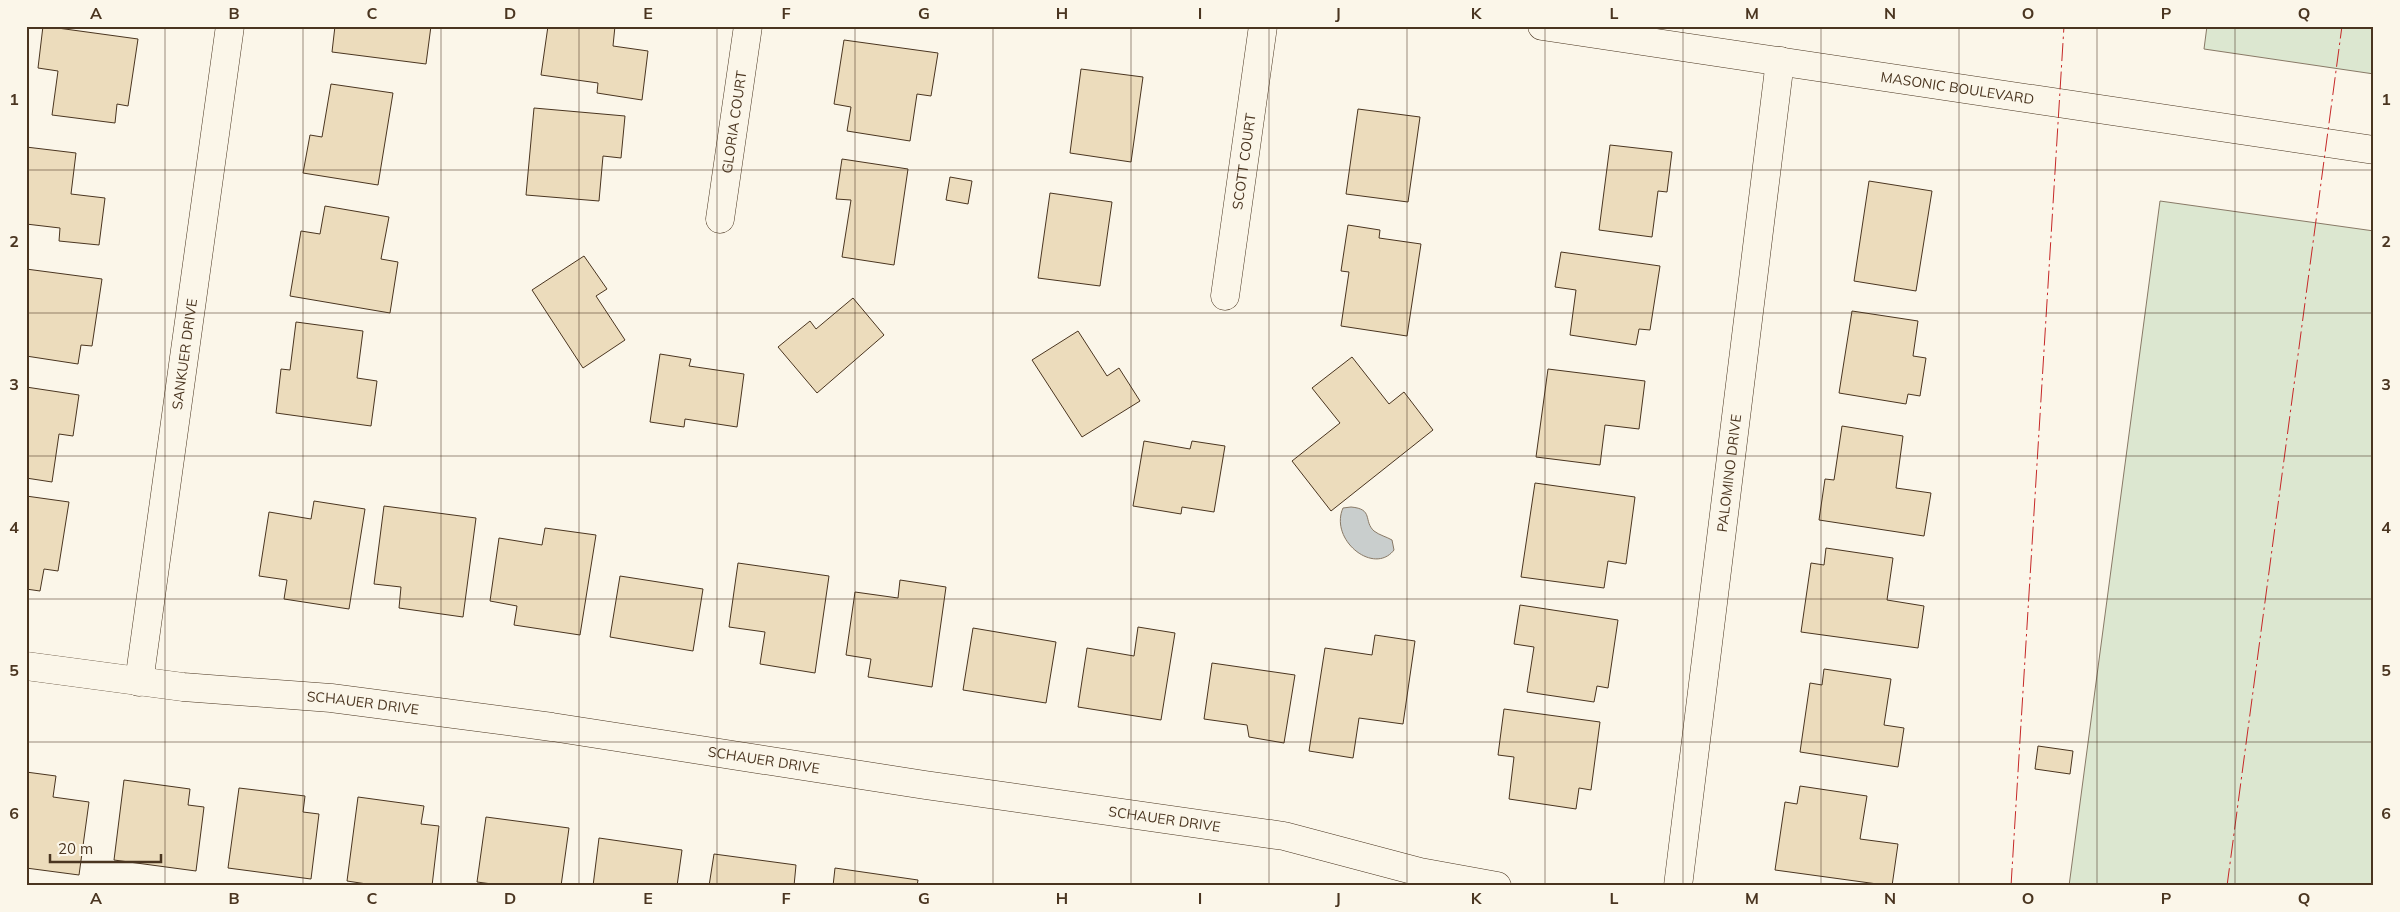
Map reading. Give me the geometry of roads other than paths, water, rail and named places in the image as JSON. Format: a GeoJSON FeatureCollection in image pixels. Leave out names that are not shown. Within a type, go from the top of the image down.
{"type":"FeatureCollection","features":[{"type":"Feature","properties":{"kind":"street","name":"SANKUER DRIVE"},"geometry":{"type":"LineString","coordinates":[[139,682],[230,26]]}},
{"type":"Feature","properties":{"kind":"street","name":"GLORIA COURT"},"geometry":{"type":"LineString","coordinates":[[720,219],[748,26]]}},
{"type":"Feature","properties":{"kind":"street","name":"SCOTT COURT"},"geometry":{"type":"LineString","coordinates":[[1225,296],[1264,26]]}},
{"type":"Feature","properties":{"kind":"street","name":"MASONIC BOULEVARD"},"geometry":{"type":"LineString","coordinates":[[1542,26],[2374,150]]}},
{"type":"Feature","properties":{"kind":"street","name":"PALOMINO DRIVE"},"geometry":{"type":"LineString","coordinates":[[1678,886],[1780,61]]}},
{"type":"Feature","properties":{"kind":"street","name":"SCHAUER DRIVE"},"geometry":{"type":"LineString","coordinates":[[26,666],[139,682],[331,698],[552,727],[925,785],[1284,836],[1420,872],[1497,886]]}}]}
